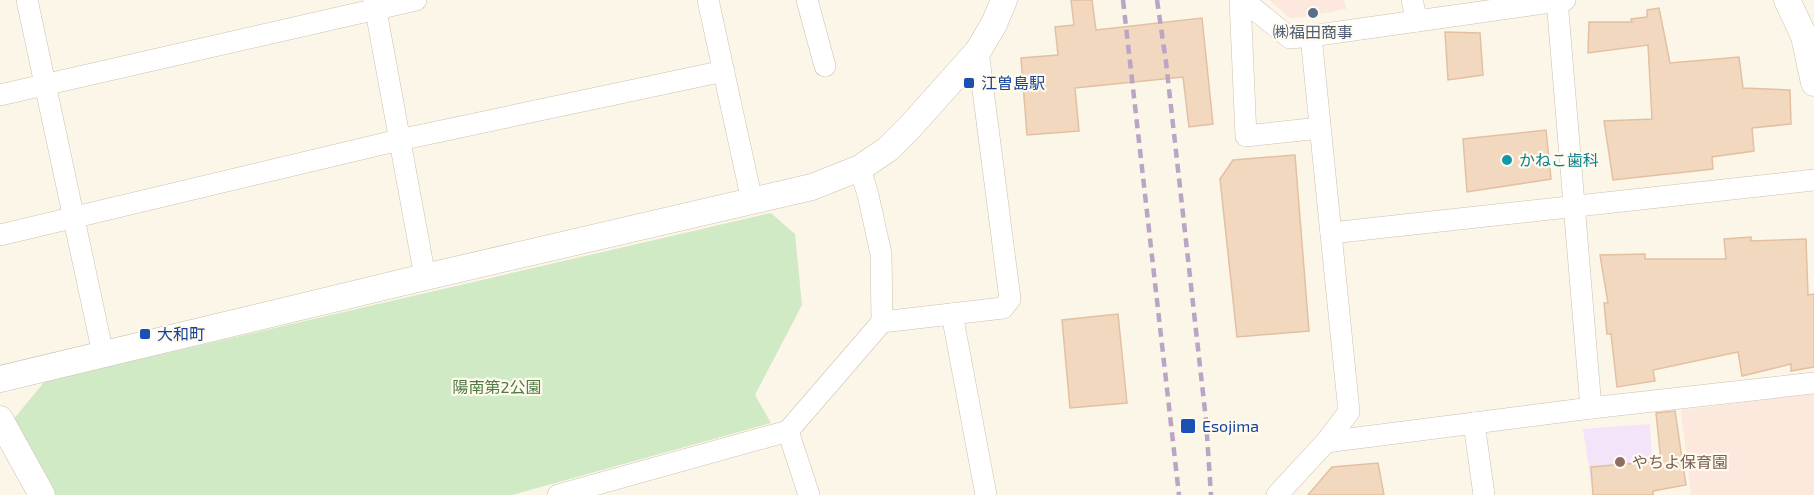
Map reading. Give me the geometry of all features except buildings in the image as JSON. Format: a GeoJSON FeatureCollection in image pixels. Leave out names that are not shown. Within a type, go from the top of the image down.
{"type":"FeatureCollection","features":[{"type":"Feature","properties":{"kind":"street"},"geometry":{"type":"LineString","coordinates":[[27,0],[103,354]]}},
{"type":"Feature","properties":{"kind":"street"},"geometry":{"type":"LineString","coordinates":[[0,95],[374,5],[416,0]]}},
{"type":"Feature","properties":{"kind":"street"},"geometry":{"type":"LineString","coordinates":[[708,0],[753,201]]}},
{"type":"Feature","properties":{"kind":"street"},"geometry":{"type":"LineString","coordinates":[[807,0],[825,66]]}},
{"type":"Feature","properties":{"kind":"street"},"geometry":{"type":"LineString","coordinates":[[0,379],[812,187],[860,168],[888,149],[978,51],[994,24],[1004,0]]}},
{"type":"Feature","properties":{"kind":"street"},"geometry":{"type":"LineString","coordinates":[[1242,0],[1290,38],[1560,0],[1591,408]]}},
{"type":"Feature","properties":{"kind":"street"},"geometry":{"type":"LineString","coordinates":[[1242,0],[1246,136],[1320,128]]}},
{"type":"Feature","properties":{"kind":"street"},"geometry":{"type":"LineString","coordinates":[[1412,0],[1416,21]]}},
{"type":"Feature","properties":{"kind":"street"},"geometry":{"type":"LineString","coordinates":[[1787,0],[1804,36],[1814,83]]}},
{"type":"Feature","properties":{"kind":"street"},"geometry":{"type":"LineString","coordinates":[[374,5],[425,277]]}},
{"type":"Feature","properties":{"kind":"street"},"geometry":{"type":"LineString","coordinates":[[1277,495],[1326,442],[1349,412],[1311,36]]}},
{"type":"Feature","properties":{"kind":"street"},"geometry":{"type":"LineString","coordinates":[[882,322],[1003,308],[1010,298],[978,51]]}},
{"type":"Feature","properties":{"kind":"street"},"geometry":{"type":"LineString","coordinates":[[0,235],[399,140],[724,71]]}},
{"type":"Feature","properties":{"kind":"street"},"geometry":{"type":"LineString","coordinates":[[558,495],[788,431],[882,322],[881,254],[860,168]]}},
{"type":"Feature","properties":{"kind":"street"},"geometry":{"type":"LineString","coordinates":[[1331,233],[1814,180]]}},
{"type":"Feature","properties":{"kind":"street"},"geometry":{"type":"LineString","coordinates":[[952,314],[986,495]]}},
{"type":"Feature","properties":{"kind":"street"},"geometry":{"type":"LineString","coordinates":[[1326,442],[1591,408],[1814,383]]}},
{"type":"Feature","properties":{"kind":"street"},"geometry":{"type":"LineString","coordinates":[[0,420],[42,495]]}},
{"type":"Feature","properties":{"kind":"street"},"geometry":{"type":"LineString","coordinates":[[1474,423],[1484,495]]}},
{"type":"Feature","properties":{"kind":"street"},"geometry":{"type":"LineString","coordinates":[[788,431],[809,495]]}},
{"type":"Feature","properties":{"kind":"shaded area","name":"㈱福田商事"},"geometry":{"type":"Polygon","coordinates":[[[1269,0],[1344,0],[1346,9],[1290,18],[1269,0]]]}},
{"type":"Feature","properties":{"kind":"shaded area"},"geometry":{"type":"Polygon","coordinates":[[[1814,394],[1814,495],[1691,495],[1681,410],[1814,394]]]}},
{"type":"Feature","properties":{"kind":"shaded area","name":"やちよ保育園"},"geometry":{"type":"Polygon","coordinates":[[[1650,424],[1654,495],[1593,495],[1583,429],[1650,424]]]}},
{"type":"Feature","properties":{"kind":"green space","name":"陽南第2公園"},"geometry":{"type":"Polygon","coordinates":[[[771,213],[795,234],[802,305],[755,395],[771,423],[512,495],[54,495],[12,421],[45,381],[771,213]]]}},
{"type":"Feature","properties":{"kind":"railway"},"geometry":{"type":"LineString","coordinates":[[1123,0],[1179,495]]}},
{"type":"Feature","properties":{"kind":"railway"},"geometry":{"type":"LineString","coordinates":[[1157,0],[1206,420],[1211,495]]}},
{"type":"Feature","properties":{"kind":"place","name":"㈱福田商事"},"geometry":{"type":"Point","coordinates":[1313,13]}},
{"type":"Feature","properties":{"kind":"place","name":"江曽島駅"},"geometry":{"type":"Point","coordinates":[969,83]}},
{"type":"Feature","properties":{"kind":"place","name":"かねこ歯科"},"geometry":{"type":"Point","coordinates":[1507,160]}},
{"type":"Feature","properties":{"kind":"place","name":"大和町"},"geometry":{"type":"Point","coordinates":[145,334]}},
{"type":"Feature","properties":{"kind":"place","name":"Esojima"},"geometry":{"type":"Point","coordinates":[1188,426]}},
{"type":"Feature","properties":{"kind":"place","name":"やちよ保育園"},"geometry":{"type":"Point","coordinates":[1620,462]}}]}
